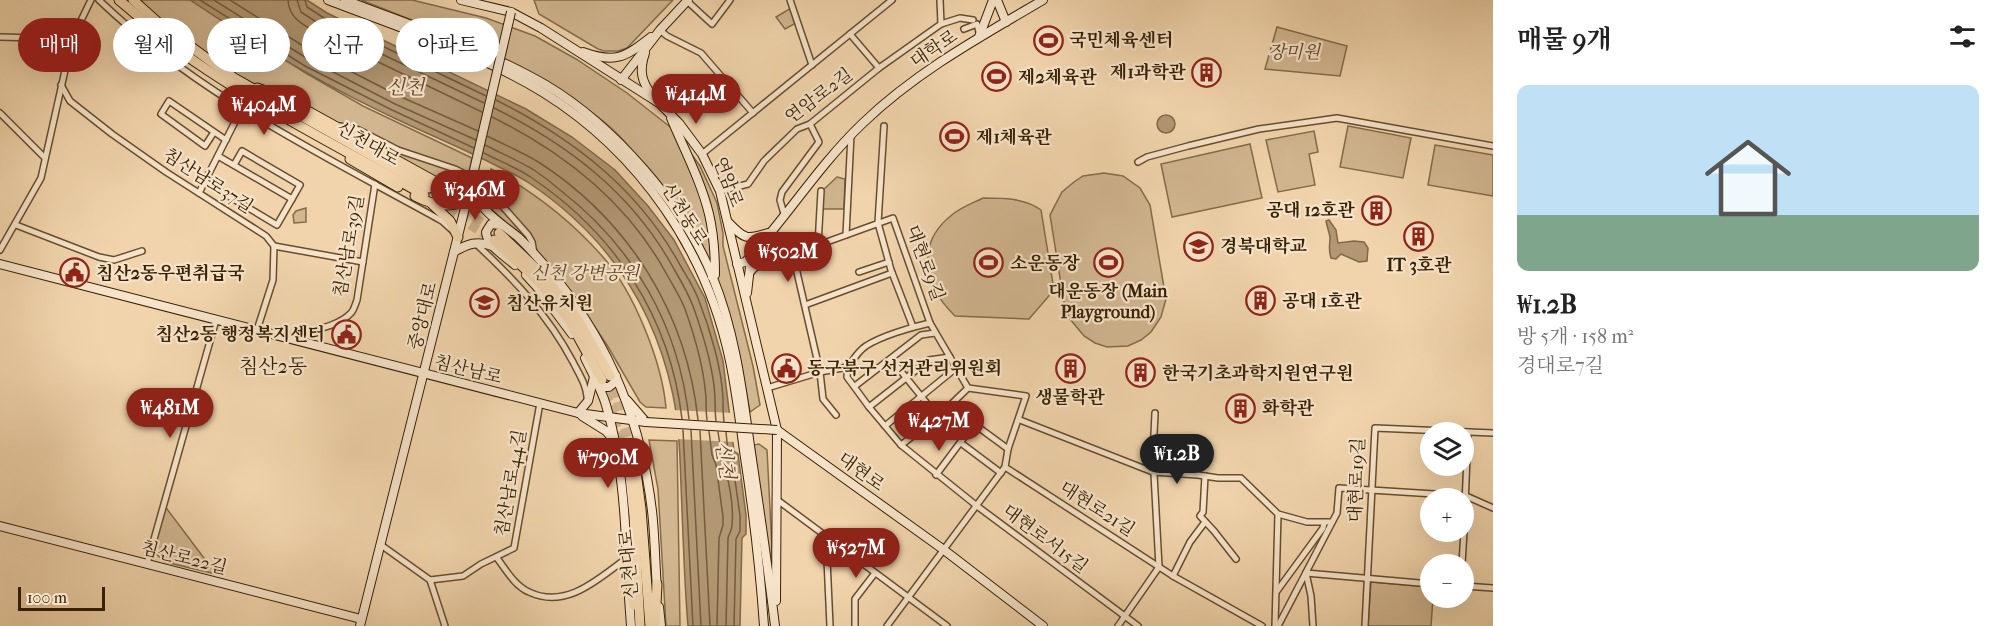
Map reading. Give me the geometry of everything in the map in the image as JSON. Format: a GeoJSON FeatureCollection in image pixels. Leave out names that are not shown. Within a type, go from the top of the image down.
{"type":"FeatureCollection","features":[{"type":"Feature","properties":{"kind":"highway"},"geometry":{"type":"LineString","coordinates":[[111,0],[131,18]]}},
{"type":"Feature","properties":{"kind":"highway"},"geometry":{"type":"LineString","coordinates":[[119,0],[140,18]]}},
{"type":"Feature","properties":{"kind":"highway","name":"신천대로"},"geometry":{"type":"LineString","coordinates":[[133,0],[153,18]]}},
{"type":"Feature","properties":{"kind":"highway"},"geometry":{"type":"LineString","coordinates":[[139,0],[155,18]]}},
{"type":"Feature","properties":{"kind":"highway","name":"신천대로"},"geometry":{"type":"LineString","coordinates":[[195,50],[242,83],[428,197]]}},
{"type":"Feature","properties":{"kind":"highway"},"geometry":{"type":"LineString","coordinates":[[195,60],[232,86],[296,123],[368,171],[437,201],[443,193],[439,182]]}},
{"type":"Feature","properties":{"kind":"highway"},"geometry":{"type":"LineString","coordinates":[[242,83],[271,93],[415,171],[453,189],[471,183]]}},
{"type":"Feature","properties":{"kind":"highway"},"geometry":{"type":"LineString","coordinates":[[428,197],[460,204],[468,199]]}},
{"type":"Feature","properties":{"kind":"highway"},"geometry":{"type":"LineString","coordinates":[[428,197],[450,221],[458,237]]}},
{"type":"Feature","properties":{"kind":"highway"},"geometry":{"type":"LineString","coordinates":[[497,236],[540,283],[606,377]]}},
{"type":"Feature","properties":{"kind":"highway","name":"신천대로"},"geometry":{"type":"LineString","coordinates":[[636,464],[634,516],[639,626]]}},
{"type":"Feature","properties":{"kind":"highway","name":"신천대로"},"geometry":{"type":"LineString","coordinates":[[636,464],[653,626]]}},
{"type":"Feature","properties":{"kind":"highway"},"geometry":{"type":"LineString","coordinates":[[627,557],[639,626]]}},
{"type":"Feature","properties":{"kind":"highway"},"geometry":{"type":"LineString","coordinates":[[653,626],[657,584]]}},
{"type":"Feature","properties":{"kind":"main road","name":"신천동로"},"geometry":{"type":"LineString","coordinates":[[328,0],[492,65],[543,92],[594,129],[643,179],[680,232],[709,279],[730,361],[754,520],[764,626]]}},
{"type":"Feature","properties":{"kind":"main road","name":"신천동로"},"geometry":{"type":"LineString","coordinates":[[345,0],[473,50],[545,85],[586,113],[627,150],[658,187],[686,227],[725,313],[737,359],[775,626]]}},
{"type":"Feature","properties":{"kind":"main road","name":"연암로"},"geometry":{"type":"LineString","coordinates":[[462,0],[511,12],[541,27],[659,103],[679,123],[702,154],[720,191],[777,430],[775,626]]}},
{"type":"Feature","properties":{"kind":"main road"},"geometry":{"type":"LineString","coordinates":[[995,0],[1006,22]]}},
{"type":"Feature","properties":{"kind":"main road"},"geometry":{"type":"LineString","coordinates":[[979,37],[995,0]]}},
{"type":"Feature","properties":{"kind":"main road","name":"대학로"},"geometry":{"type":"LineString","coordinates":[[737,264],[745,262],[851,135],[877,111],[931,66],[1043,0]]}},
{"type":"Feature","properties":{"kind":"main road"},"geometry":{"type":"LineString","coordinates":[[621,80],[660,30],[688,1]]}},
{"type":"Feature","properties":{"kind":"main road","name":"중앙대로"},"geometry":{"type":"LineString","coordinates":[[361,622],[468,199],[511,12]]}},
{"type":"Feature","properties":{"kind":"main road"},"geometry":{"type":"LineString","coordinates":[[571,47],[599,57],[617,58],[630,52],[660,30]]}},
{"type":"Feature","properties":{"kind":"main road"},"geometry":{"type":"LineString","coordinates":[[646,48],[641,68],[642,80],[645,88],[659,103]]}},
{"type":"Feature","properties":{"kind":"main road"},"geometry":{"type":"LineString","coordinates":[[669,114],[699,184],[709,214],[715,246],[715,275],[709,279]]}},
{"type":"Feature","properties":{"kind":"main road"},"geometry":{"type":"LineString","coordinates":[[471,183],[497,236],[535,255],[590,325],[606,377],[609,418],[618,463],[631,626]]}},
{"type":"Feature","properties":{"kind":"main road"},"geometry":{"type":"LineString","coordinates":[[727,222],[739,234],[747,238],[769,233]]}},
{"type":"Feature","properties":{"kind":"main road"},"geometry":{"type":"LineString","coordinates":[[454,252],[497,236]]}},
{"type":"Feature","properties":{"kind":"main road"},"geometry":{"type":"LineString","coordinates":[[746,300],[748,276],[758,247]]}},
{"type":"Feature","properties":{"kind":"main road","name":"침산남로"},"geometry":{"type":"LineString","coordinates":[[0,264],[540,404],[578,413],[632,420]]}},
{"type":"Feature","properties":{"kind":"main road"},"geometry":{"type":"LineString","coordinates":[[606,377],[649,423]]}},
{"type":"Feature","properties":{"kind":"main road"},"geometry":{"type":"LineString","coordinates":[[606,377],[578,413],[606,431],[614,441]]}},
{"type":"Feature","properties":{"kind":"main road"},"geometry":{"type":"LineString","coordinates":[[625,396],[640,440]]}},
{"type":"Feature","properties":{"kind":"main road"},"geometry":{"type":"LineString","coordinates":[[632,420],[649,423],[777,430]]}},
{"type":"Feature","properties":{"kind":"main road"},"geometry":{"type":"LineString","coordinates":[[636,464],[640,440],[649,423]]}},
{"type":"Feature","properties":{"kind":"main road","name":"대현로"},"geometry":{"type":"LineString","coordinates":[[777,430],[944,550],[1043,626]]}},
{"type":"Feature","properties":{"kind":"main road"},"geometry":{"type":"LineString","coordinates":[[618,463],[622,455],[629,452],[636,453],[636,464],[652,511],[661,626]]}},
{"type":"Feature","properties":{"kind":"main road","name":"침산로22길"},"geometry":{"type":"LineString","coordinates":[[0,526],[361,622]]}},
{"type":"Feature","properties":{"kind":"street"},"geometry":{"type":"LineString","coordinates":[[82,18],[91,0]]}},
{"type":"Feature","properties":{"kind":"street"},"geometry":{"type":"LineString","coordinates":[[99,0],[169,60],[241,110],[442,221],[458,237]]}},
{"type":"Feature","properties":{"kind":"street"},"geometry":{"type":"LineString","coordinates":[[688,1],[712,24],[730,0]]}},
{"type":"Feature","properties":{"kind":"street"},"geometry":{"type":"LineString","coordinates":[[790,0],[812,65]]}},
{"type":"Feature","properties":{"kind":"street"},"geometry":{"type":"LineString","coordinates":[[702,154],[892,0]]}},
{"type":"Feature","properties":{"kind":"street"},"geometry":{"type":"LineString","coordinates":[[940,0],[941,24]]}},
{"type":"Feature","properties":{"kind":"street","name":"연암로2길"},"geometry":{"type":"LineString","coordinates":[[720,191],[748,184],[764,161],[797,129],[810,124],[879,68],[941,24],[960,18],[973,20]]}},
{"type":"Feature","properties":{"kind":"street"},"geometry":{"type":"LineString","coordinates":[[964,29],[976,24],[979,26],[979,37]]}},
{"type":"Feature","properties":{"kind":"street"},"geometry":{"type":"LineString","coordinates":[[660,30],[667,36],[701,52],[753,113]]}},
{"type":"Feature","properties":{"kind":"street"},"geometry":{"type":"LineString","coordinates":[[850,34],[879,68]]}},
{"type":"Feature","properties":{"kind":"street"},"geometry":{"type":"LineString","coordinates":[[0,37],[18,38]]}},
{"type":"Feature","properties":{"kind":"street"},"geometry":{"type":"LineString","coordinates":[[0,250],[42,178],[64,72]]}},
{"type":"Feature","properties":{"kind":"street","name":"침산남로37길"},"geometry":{"type":"LineString","coordinates":[[61,85],[70,101],[112,134],[266,236],[274,246]]}},
{"type":"Feature","properties":{"kind":"street"},"geometry":{"type":"LineString","coordinates":[[214,132],[205,146],[161,114],[169,101],[226,140]]}},
{"type":"Feature","properties":{"kind":"street"},"geometry":{"type":"LineString","coordinates":[[199,193],[241,110]]}},
{"type":"Feature","properties":{"kind":"street"},"geometry":{"type":"LineString","coordinates":[[0,112],[45,158]]}},
{"type":"Feature","properties":{"kind":"street"},"geometry":{"type":"LineString","coordinates":[[1138,162],[1147,157],[1259,129],[1337,118],[1493,146]]}},
{"type":"Feature","properties":{"kind":"street"},"geometry":{"type":"LineString","coordinates":[[330,124],[359,130],[398,150],[455,169],[482,183],[531,239],[535,255]]}},
{"type":"Feature","properties":{"kind":"street"},"geometry":{"type":"LineString","coordinates":[[784,214],[780,200],[782,192],[819,142],[810,124]]}},
{"type":"Feature","properties":{"kind":"street"},"geometry":{"type":"LineString","coordinates":[[878,223],[884,126]]}},
{"type":"Feature","properties":{"kind":"street"},"geometry":{"type":"LineString","coordinates":[[846,235],[851,135]]}},
{"type":"Feature","properties":{"kind":"street"},"geometry":{"type":"LineString","coordinates":[[205,182],[278,225],[300,185],[242,151],[234,165]]}},
{"type":"Feature","properties":{"kind":"street"},"geometry":{"type":"LineString","coordinates":[[218,156],[292,199]]}},
{"type":"Feature","properties":{"kind":"street","name":"침산남로39길"},"geometry":{"type":"LineString","coordinates":[[286,338],[342,320],[352,312],[357,300],[375,184]]}},
{"type":"Feature","properties":{"kind":"street"},"geometry":{"type":"LineString","coordinates":[[818,245],[821,191]]}},
{"type":"Feature","properties":{"kind":"street","name":"대현로9길"},"geometry":{"type":"LineString","coordinates":[[748,276],[755,268],[764,264],[892,218],[930,323],[968,388]]}},
{"type":"Feature","properties":{"kind":"street","name":"대현로9길"},"geometry":{"type":"LineString","coordinates":[[878,223],[892,273],[913,327]]}},
{"type":"Feature","properties":{"kind":"street"},"geometry":{"type":"LineString","coordinates":[[16,225],[99,257],[114,260],[142,251]]}},
{"type":"Feature","properties":{"kind":"street"},"geometry":{"type":"LineString","coordinates":[[475,243],[540,309],[563,344],[584,383],[588,401]]}},
{"type":"Feature","properties":{"kind":"street"},"geometry":{"type":"LineString","coordinates":[[257,330],[273,280],[274,246],[363,262]]}},
{"type":"Feature","properties":{"kind":"street"},"geometry":{"type":"LineString","coordinates":[[793,255],[820,372],[823,399],[836,415]]}},
{"type":"Feature","properties":{"kind":"street"},"geometry":{"type":"LineString","coordinates":[[755,256],[760,263],[764,264]]}},
{"type":"Feature","properties":{"kind":"street","name":"대현로9길"},"geometry":{"type":"LineString","coordinates":[[859,272],[889,262]]}},
{"type":"Feature","properties":{"kind":"street"},"geometry":{"type":"LineString","coordinates":[[805,305],[892,273]]}},
{"type":"Feature","properties":{"kind":"street"},"geometry":{"type":"LineString","coordinates":[[147,564],[216,320]]}},
{"type":"Feature","properties":{"kind":"street"},"geometry":{"type":"LineString","coordinates":[[767,388],[820,372],[848,368],[858,353],[867,345],[913,327],[930,323]]}},
{"type":"Feature","properties":{"kind":"street"},"geometry":{"type":"LineString","coordinates":[[855,386],[921,335],[935,333]]}},
{"type":"Feature","properties":{"kind":"street"},"geometry":{"type":"LineString","coordinates":[[869,408],[929,360],[950,357]]}},
{"type":"Feature","properties":{"kind":"street"},"geometry":{"type":"LineString","coordinates":[[891,359],[938,417]]}},
{"type":"Feature","properties":{"kind":"street","name":"대현로서15길"},"geometry":{"type":"LineString","coordinates":[[848,368],[847,377],[901,446],[976,506],[1138,626]]}},
{"type":"Feature","properties":{"kind":"street"},"geometry":{"type":"LineString","coordinates":[[885,426],[956,368]]}},
{"type":"Feature","properties":{"kind":"street"},"geometry":{"type":"LineString","coordinates":[[887,626],[1005,467],[1008,449],[1020,420],[1026,396],[968,388],[938,417],[901,446]]}},
{"type":"Feature","properties":{"kind":"street","name":"침산남로44길"},"geometry":{"type":"LineString","coordinates":[[430,580],[463,576],[481,564],[514,548],[540,404]]}},
{"type":"Feature","properties":{"kind":"street"},"geometry":{"type":"LineString","coordinates":[[1118,626],[1159,567],[1153,472],[1155,413]]}},
{"type":"Feature","properties":{"kind":"street"},"geometry":{"type":"LineString","coordinates":[[1020,420],[1153,472],[1241,478],[1278,514],[1307,522],[1331,522]]}},
{"type":"Feature","properties":{"kind":"street"},"geometry":{"type":"LineString","coordinates":[[936,475],[974,424],[1008,449]]}},
{"type":"Feature","properties":{"kind":"street","name":"대현로19길"},"geometry":{"type":"LineString","coordinates":[[1365,626],[1375,428],[1420,430]]}},
{"type":"Feature","properties":{"kind":"street","name":"대현로19길"},"geometry":{"type":"LineString","coordinates":[[1474,432],[1493,433]]}},
{"type":"Feature","properties":{"kind":"street"},"geometry":{"type":"LineString","coordinates":[[961,443],[1001,473]]}},
{"type":"Feature","properties":{"kind":"street","name":"대현로21길"},"geometry":{"type":"LineString","coordinates":[[1005,467],[1173,576],[1262,626]]}},
{"type":"Feature","properties":{"kind":"street"},"geometry":{"type":"LineString","coordinates":[[1205,476],[1203,513],[1200,516],[1236,559]]}},
{"type":"Feature","properties":{"kind":"street"},"geometry":{"type":"LineString","coordinates":[[1277,626],[1337,513],[1339,488],[1420,493]]}},
{"type":"Feature","properties":{"kind":"street"},"geometry":{"type":"LineString","coordinates":[[776,500],[947,626]]}},
{"type":"Feature","properties":{"kind":"street"},"geometry":{"type":"LineString","coordinates":[[1474,500],[1493,508]]}},
{"type":"Feature","properties":{"kind":"street"},"geometry":{"type":"LineString","coordinates":[[1277,626],[1278,514]]}},
{"type":"Feature","properties":{"kind":"street"},"geometry":{"type":"LineString","coordinates":[[1173,576],[1190,542],[1205,522]]}},
{"type":"Feature","properties":{"kind":"street"},"geometry":{"type":"LineString","coordinates":[[1276,592],[1323,528],[1324,523]]}},
{"type":"Feature","properties":{"kind":"street"},"geometry":{"type":"LineString","coordinates":[[826,537],[830,626]]}},
{"type":"Feature","properties":{"kind":"street"},"geometry":{"type":"LineString","coordinates":[[381,545],[430,580],[444,626]]}},
{"type":"Feature","properties":{"kind":"street"},"geometry":{"type":"LineString","coordinates":[[497,558],[512,578],[529,592],[554,597],[578,592],[627,557]]}},
{"type":"Feature","properties":{"kind":"street"},"geometry":{"type":"LineString","coordinates":[[855,626],[855,599],[875,573]]}},
{"type":"Feature","properties":{"kind":"street"},"geometry":{"type":"LineString","coordinates":[[1306,573],[1420,583]]}},
{"type":"Feature","properties":{"kind":"street"},"geometry":{"type":"LineString","coordinates":[[1306,573],[1311,596],[1313,626]]}},
{"type":"Feature","properties":{"kind":"street"},"geometry":{"type":"LineString","coordinates":[[1474,587],[1493,588]]}},
{"type":"Feature","properties":{"kind":"green space"},"geometry":{"type":"Polygon","coordinates":[[[141,0],[193,0],[221,18],[207,18],[207,57],[195,47],[195,18],[157,18],[141,0]]]}},
{"type":"Feature","properties":{"kind":"green space"},"geometry":{"type":"Polygon","coordinates":[[[361,0],[412,0],[486,18],[407,18],[361,0]]]}},
{"type":"Feature","properties":{"kind":"green space"},"geometry":{"type":"Polygon","coordinates":[[[534,0],[673,0],[627,48],[618,51],[604,51],[539,14],[534,0]]]}},
{"type":"Feature","properties":{"kind":"green space"},"geometry":{"type":"Polygon","coordinates":[[[791,8],[796,23],[785,29],[776,17],[791,8]]]}},
{"type":"Feature","properties":{"kind":"green space"},"geometry":{"type":"Polygon","coordinates":[[[499,23],[535,36],[576,59],[627,93],[674,130],[700,166],[717,203],[723,246],[753,366],[760,405],[750,412],[741,363],[719,284],[694,235],[671,200],[638,158],[603,121],[578,103],[499,59],[499,23]]]}},
{"type":"Feature","properties":{"kind":"green space","name":"장미원"},"geometry":{"type":"Polygon","coordinates":[[[1277,27],[1347,46],[1340,76],[1265,69],[1277,27]]]}},
{"type":"Feature","properties":{"kind":"green space"},"geometry":{"type":"Polygon","coordinates":[[[290,63],[363,106],[472,158],[467,182],[457,189],[447,188],[441,179],[326,129],[227,72],[290,72],[290,63]]]}},
{"type":"Feature","properties":{"kind":"green space"},"geometry":{"type":"Polygon","coordinates":[[[1348,126],[1411,138],[1403,178],[1340,167],[1348,126]]]}},
{"type":"Feature","properties":{"kind":"green space"},"geometry":{"type":"Polygon","coordinates":[[[1314,131],[1318,152],[1309,154],[1315,185],[1278,192],[1266,140],[1314,131]]]}},
{"type":"Feature","properties":{"kind":"green space"},"geometry":{"type":"Polygon","coordinates":[[[1250,144],[1262,198],[1172,217],[1161,164],[1250,144]]]}},
{"type":"Feature","properties":{"kind":"green space"},"geometry":{"type":"Polygon","coordinates":[[[1435,145],[1493,155],[1493,196],[1428,185],[1435,145]]]}},
{"type":"Feature","properties":{"kind":"green space","name":"신천 강변공원"},"geometry":{"type":"Polygon","coordinates":[[[491,169],[522,187],[565,219],[591,244],[614,272],[636,308],[645,328],[659,370],[666,408],[646,407],[640,402],[607,345],[573,294],[526,240],[489,207],[484,195],[491,169]]]}},
{"type":"Feature","properties":{"kind":"green space"},"geometry":{"type":"Polygon","coordinates":[[[1104,173],[1123,176],[1140,188],[1150,205],[1166,299],[1161,317],[1151,332],[1128,346],[1107,347],[1095,343],[1084,336],[1070,319],[1065,309],[1050,215],[1062,192],[1074,182],[1083,176],[1104,173]]]}},
{"type":"Feature","properties":{"kind":"green space"},"geometry":{"type":"Polygon","coordinates":[[[837,177],[845,179],[844,209],[822,209],[822,191],[837,177]]]}},
{"type":"Feature","properties":{"kind":"green space","name":"소운동장"},"geometry":{"type":"Polygon","coordinates":[[[983,198],[1021,201],[1041,210],[1054,290],[1029,319],[955,316],[944,304],[930,278],[928,251],[941,225],[956,212],[983,198]]]}},
{"type":"Feature","properties":{"kind":"green space"},"geometry":{"type":"Polygon","coordinates":[[[306,208],[306,222],[294,223],[293,215],[296,211],[306,208]]]}},
{"type":"Feature","properties":{"kind":"green space"},"geometry":{"type":"Polygon","coordinates":[[[649,440],[677,441],[680,626],[666,626],[658,489],[649,440]]]}},
{"type":"Feature","properties":{"kind":"green space"},"geometry":{"type":"Polygon","coordinates":[[[759,444],[767,450],[774,586],[772,588],[754,445],[759,444]]]}},
{"type":"Feature","properties":{"kind":"green space"},"geometry":{"type":"Polygon","coordinates":[[[164,505],[216,574],[165,562],[151,549],[164,505]]]}},
{"type":"Feature","properties":{"kind":"green space"},"geometry":{"type":"Polygon","coordinates":[[[1371,582],[1420,586],[1420,608],[1432,608],[1431,626],[1368,626],[1371,582]]]}},
{"type":"Feature","properties":{"kind":"water","name":"신천"},"geometry":{"type":"Polygon","coordinates":[[[190,0],[307,0],[337,18],[302,18],[302,70],[290,63],[290,18],[218,18],[190,0]]]}},
{"type":"Feature","properties":{"kind":"water","name":"신천"},"geometry":{"type":"Polygon","coordinates":[[[384,40],[396,46],[396,72],[449,72],[526,109],[572,137],[615,170],[648,206],[674,240],[705,298],[723,361],[734,451],[738,454],[746,515],[746,534],[742,538],[740,626],[688,626],[679,440],[673,395],[653,331],[622,274],[603,249],[581,225],[525,180],[390,116],[306,72],[384,72],[384,40]]]}},
{"type":"Feature","properties":{"kind":"water"},"geometry":{"type":"Polygon","coordinates":[[[1166,115],[1172,118],[1175,124],[1172,130],[1166,133],[1160,130],[1157,124],[1160,118],[1166,115]]]}},
{"type":"Feature","properties":{"kind":"water"},"geometry":{"type":"Polygon","coordinates":[[[1329,220],[1336,230],[1338,243],[1364,242],[1368,248],[1367,261],[1359,262],[1341,254],[1336,259],[1331,258],[1330,237],[1326,221],[1329,220]]]}},
{"type":"Feature","properties":{"kind":"pier"},"geometry":{"type":"Polygon","coordinates":[[[672,410],[732,413],[736,442],[675,439],[672,410]]]}},
{"type":"Feature","properties":{"kind":"tunnel"},"geometry":{"type":"LineString","coordinates":[[429,188],[499,233]]}},
{"type":"Feature","properties":{"kind":"tunnel"},"geometry":{"type":"LineString","coordinates":[[436,203],[492,239]]}},
{"type":"Feature","properties":{"kind":"tunnel"},"geometry":{"type":"LineString","coordinates":[[610,376],[635,464]]}},
{"type":"Feature","properties":{"kind":"tunnel"},"geometry":{"type":"LineString","coordinates":[[602,380],[629,466]]}},
{"type":"Feature","properties":{"kind":"place","name":"국민체육센터"},"geometry":{"type":"Point","coordinates":[1048,40]}},
{"type":"Feature","properties":{"kind":"place","name":"제1과학관"},"geometry":{"type":"Point","coordinates":[1207,72]}},
{"type":"Feature","properties":{"kind":"place","name":"제2체육관"},"geometry":{"type":"Point","coordinates":[997,77]}},
{"type":"Feature","properties":{"kind":"place","name":"제1체육관"},"geometry":{"type":"Point","coordinates":[955,137]}},
{"type":"Feature","properties":{"kind":"place","name":"공대 12호관"},"geometry":{"type":"Point","coordinates":[1376,210]}},
{"type":"Feature","properties":{"kind":"place","name":"IT 3호관"},"geometry":{"type":"Point","coordinates":[1419,236]}},
{"type":"Feature","properties":{"kind":"place","name":"경북대학교"},"geometry":{"type":"Point","coordinates":[1199,246]}},
{"type":"Feature","properties":{"kind":"place","name":"대운동장 (Main Playground)"},"geometry":{"type":"Point","coordinates":[1108,262]}},
{"type":"Feature","properties":{"kind":"place","name":"소운동장"},"geometry":{"type":"Point","coordinates":[989,263]}},
{"type":"Feature","properties":{"kind":"place","name":"침산2동우편취급국"},"geometry":{"type":"Point","coordinates":[75,273]}},
{"type":"Feature","properties":{"kind":"place","name":"공대 1호관"},"geometry":{"type":"Point","coordinates":[1261,301]}},
{"type":"Feature","properties":{"kind":"place","name":"침산유치원"},"geometry":{"type":"Point","coordinates":[485,303]}},
{"type":"Feature","properties":{"kind":"place","name":"침산2동 행정복지센터"},"geometry":{"type":"Point","coordinates":[346,334]}},
{"type":"Feature","properties":{"kind":"place","name":"동구북구 선거관리위원회"},"geometry":{"type":"Point","coordinates":[786,368]}},
{"type":"Feature","properties":{"kind":"place","name":"생물학관"},"geometry":{"type":"Point","coordinates":[1070,368]}},
{"type":"Feature","properties":{"kind":"place","name":"한국기초과학지원연구원"},"geometry":{"type":"Point","coordinates":[1141,373]}},
{"type":"Feature","properties":{"kind":"place","name":"화학관"},"geometry":{"type":"Point","coordinates":[1241,408]}},
{"type":"Feature","properties":{"kind":"district","name":"침산2동"},"geometry":{"type":"Point","coordinates":[273,366]}}]}
